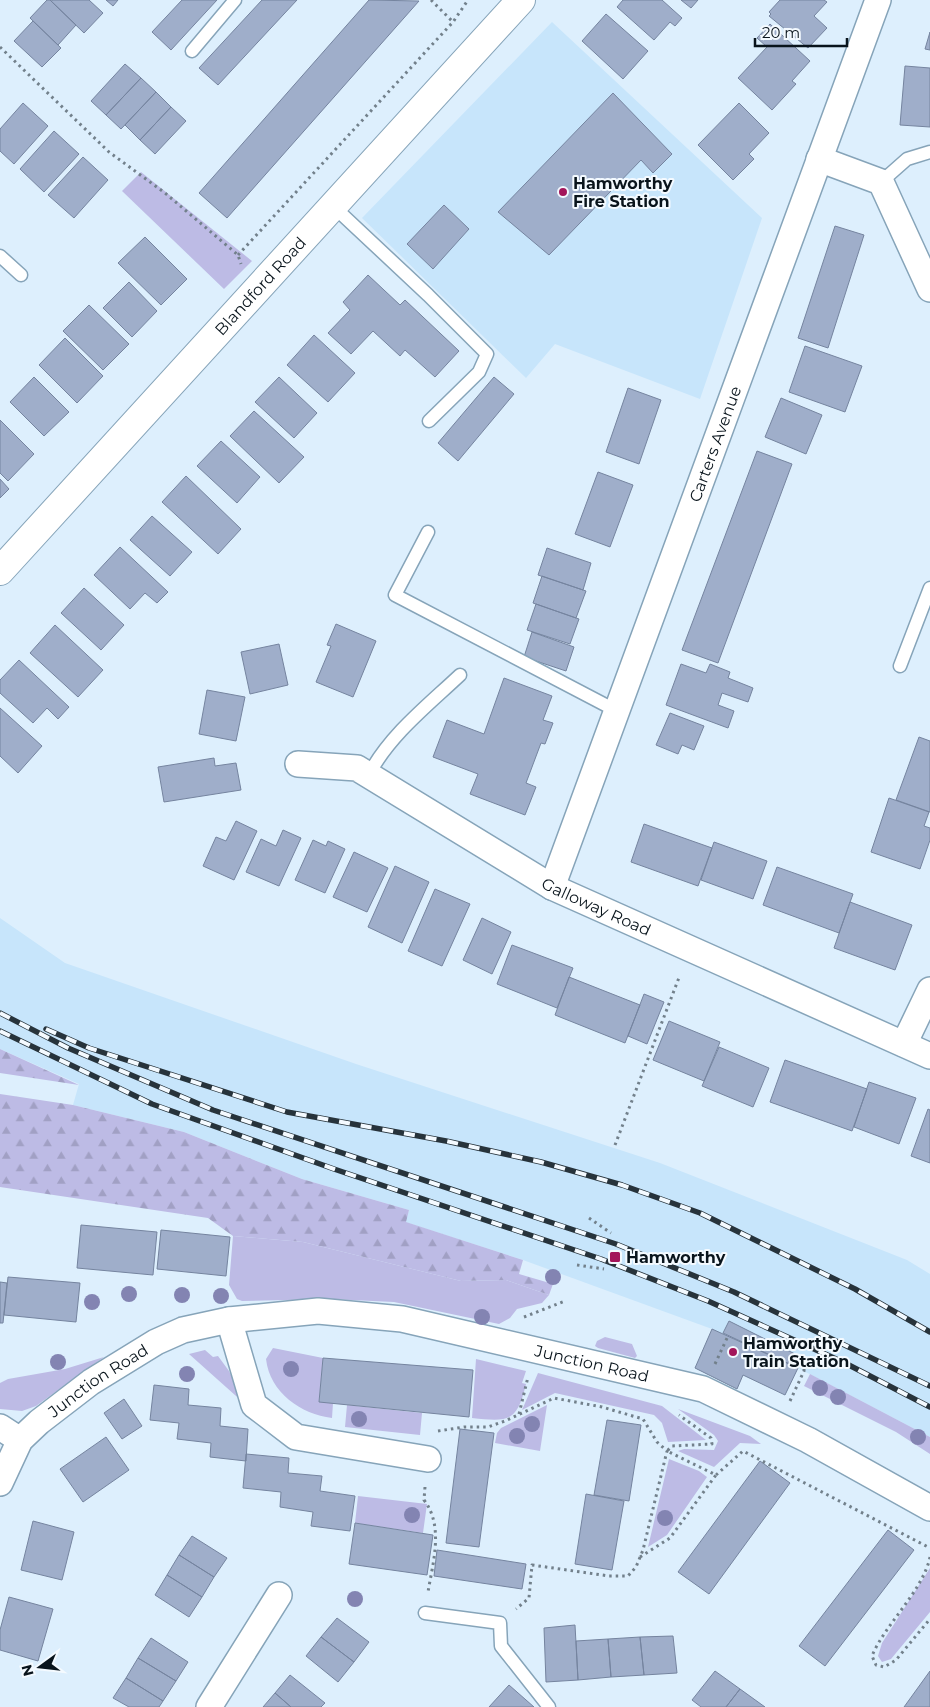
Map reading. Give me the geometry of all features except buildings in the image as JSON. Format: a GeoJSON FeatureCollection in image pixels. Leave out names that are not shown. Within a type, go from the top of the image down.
{"type":"FeatureCollection","features":[{"type":"Feature","properties":{"kind":"main road","name":"Blandford Road"},"geometry":{"type":"LineString","coordinates":[[0,571],[521,0]]}},
{"type":"Feature","properties":{"kind":"street","name":"Carters Avenue"},"geometry":{"type":"LineString","coordinates":[[552,887],[878,0]]}},
{"type":"Feature","properties":{"kind":"street"},"geometry":{"type":"LineString","coordinates":[[819,159],[882,182],[930,289]]}},
{"type":"Feature","properties":{"kind":"street","name":"Galloway Road"},"geometry":{"type":"LineString","coordinates":[[298,764],[356,768],[369,774],[552,887],[930,1056]]}},
{"type":"Feature","properties":{"kind":"street"},"geometry":{"type":"LineString","coordinates":[[904,1044],[930,990]]}},
{"type":"Feature","properties":{"kind":"street","name":"Junction Road"},"geometry":{"type":"LineString","coordinates":[[0,1484],[10,1433],[61,1404],[156,1342],[183,1330],[229,1320],[318,1312],[402,1319],[703,1389],[782,1428],[930,1508]]}},
{"type":"Feature","properties":{"kind":"street"},"geometry":{"type":"LineString","coordinates":[[229,1320],[254,1404],[296,1437],[428,1459]]}},
{"type":"Feature","properties":{"kind":"street"},"geometry":{"type":"LineString","coordinates":[[209,1707],[280,1595]]}},
{"type":"Feature","properties":{"kind":"lane"},"geometry":{"type":"LineString","coordinates":[[192,50],[235,0]]}},
{"type":"Feature","properties":{"kind":"lane"},"geometry":{"type":"LineString","coordinates":[[882,182],[907,159],[930,152]]}},
{"type":"Feature","properties":{"kind":"lane"},"geometry":{"type":"LineString","coordinates":[[333,206],[428,295],[487,354],[479,372],[429,421]]}},
{"type":"Feature","properties":{"kind":"lane"},"geometry":{"type":"LineString","coordinates":[[0,256],[21,275]]}},
{"type":"Feature","properties":{"kind":"lane"},"geometry":{"type":"LineString","coordinates":[[428,532],[395,595],[617,711]]}},
{"type":"Feature","properties":{"kind":"lane"},"geometry":{"type":"LineString","coordinates":[[900,666],[930,588]]}},
{"type":"Feature","properties":{"kind":"lane"},"geometry":{"type":"LineString","coordinates":[[369,774],[381,752],[395,736],[460,675]]}},
{"type":"Feature","properties":{"kind":"lane"},"geometry":{"type":"LineString","coordinates":[[425,1612],[500,1623],[501,1646],[549,1707]]}},
{"type":"Feature","properties":{"kind":"path"},"geometry":{"type":"LineString","coordinates":[[431,0],[452,22]]}},
{"type":"Feature","properties":{"kind":"path"},"geometry":{"type":"LineString","coordinates":[[238,255],[452,22],[468,0]]}},
{"type":"Feature","properties":{"kind":"path"},"geometry":{"type":"LineString","coordinates":[[0,47],[109,152],[165,193],[238,255],[252,295]]}},
{"type":"Feature","properties":{"kind":"path"},"geometry":{"type":"LineString","coordinates":[[615,1145],[690,949]]}},
{"type":"Feature","properties":{"kind":"path"},"geometry":{"type":"LineString","coordinates":[[588,1218],[611,1232]]}},
{"type":"Feature","properties":{"kind":"path"},"geometry":{"type":"LineString","coordinates":[[577,1265],[604,1269]]}},
{"type":"Feature","properties":{"kind":"path"},"geometry":{"type":"LineString","coordinates":[[782,1428],[788,1407],[804,1371],[804,1366]]}},
{"type":"Feature","properties":{"kind":"path"},"geometry":{"type":"LineString","coordinates":[[500,1623],[530,1598],[532,1565],[609,1576],[628,1576],[636,1568],[667,1451],[672,1446],[709,1445],[712,1441],[662,1402],[665,1380]]}},
{"type":"Feature","properties":{"kind":"path"},"geometry":{"type":"LineString","coordinates":[[425,1612],[436,1542],[435,1522],[430,1508],[424,1500],[432,1432],[464,1427],[488,1427],[554,1398],[602,1407],[643,1419],[657,1442],[667,1451],[716,1475]]}},
{"type":"Feature","properties":{"kind":"path"},"geometry":{"type":"LineString","coordinates":[[518,1415],[523,1401]]}},
{"type":"Feature","properties":{"kind":"path"},"geometry":{"type":"LineString","coordinates":[[640,1557],[670,1538],[716,1475],[743,1451],[930,1548]]}},
{"type":"Feature","properties":{"kind":"path"},"geometry":{"type":"LineString","coordinates":[[930,1557],[914,1590],[878,1640],[872,1656],[876,1665],[884,1667],[896,1660],[930,1619]]}},
{"type":"Feature","properties":{"kind":"shaded area"},"geometry":{"type":"Polygon","coordinates":[[[552,22],[762,218],[700,399],[555,344],[526,378],[362,218],[552,22]]]}},
{"type":"Feature","properties":{"kind":"shaded area"},"geometry":{"type":"Polygon","coordinates":[[[0,918],[65,963],[356,1064],[660,1163],[907,1260],[930,1274],[930,1437],[798,1368],[785,1395],[743,1375],[737,1389],[695,1368],[712,1329],[523,1260],[405,1222],[409,1210],[302,1179],[184,1132],[73,1105],[79,1084],[0,1049],[0,918]]]}},
{"type":"Feature","properties":{"kind":"green space"},"geometry":{"type":"Polygon","coordinates":[[[141,172],[252,261],[224,289],[122,191],[141,172]]]}},
{"type":"Feature","properties":{"kind":"green space"},"geometry":{"type":"Polygon","coordinates":[[[0,1049],[79,1085],[0,1073],[0,1049]]]}},
{"type":"Feature","properties":{"kind":"green space"},"geometry":{"type":"Polygon","coordinates":[[[0,1094],[73,1105],[184,1132],[302,1179],[409,1210],[406,1222],[523,1260],[519,1274],[553,1284],[549,1295],[506,1280],[461,1281],[303,1242],[233,1236],[208,1218],[0,1187],[0,1094]]]}},
{"type":"Feature","properties":{"kind":"green space"},"geometry":{"type":"Polygon","coordinates":[[[233,1236],[303,1242],[461,1281],[506,1280],[549,1295],[542,1303],[517,1309],[510,1318],[499,1324],[394,1302],[330,1299],[242,1301],[237,1299],[229,1285],[233,1236]]]}},
{"type":"Feature","properties":{"kind":"green space"},"geometry":{"type":"Polygon","coordinates":[[[605,1337],[632,1344],[637,1356],[635,1358],[595,1346],[597,1341],[605,1337]]]}},
{"type":"Feature","properties":{"kind":"green space"},"geometry":{"type":"Polygon","coordinates":[[[273,1348],[323,1358],[319,1401],[333,1403],[332,1418],[320,1416],[299,1407],[280,1392],[269,1371],[266,1359],[273,1348]]]}},
{"type":"Feature","properties":{"kind":"green space"},"geometry":{"type":"Polygon","coordinates":[[[205,1350],[213,1357],[218,1356],[229,1371],[245,1404],[189,1354],[205,1350]]]}},
{"type":"Feature","properties":{"kind":"green space"},"geometry":{"type":"Polygon","coordinates":[[[104,1357],[36,1406],[22,1411],[0,1409],[0,1383],[8,1379],[65,1369],[104,1357]]]}},
{"type":"Feature","properties":{"kind":"green space"},"geometry":{"type":"Polygon","coordinates":[[[476,1359],[526,1371],[522,1383],[526,1384],[523,1397],[515,1413],[509,1417],[495,1420],[472,1418],[476,1359]]]}},
{"type":"Feature","properties":{"kind":"green space"},"geometry":{"type":"Polygon","coordinates":[[[538,1373],[662,1406],[706,1440],[668,1442],[662,1423],[654,1415],[555,1393],[522,1410],[538,1373]]]}},
{"type":"Feature","properties":{"kind":"green space"},"geometry":{"type":"Polygon","coordinates":[[[810,1374],[930,1437],[930,1454],[896,1432],[804,1386],[810,1374]]]}},
{"type":"Feature","properties":{"kind":"green space"},"geometry":{"type":"Polygon","coordinates":[[[347,1405],[422,1413],[420,1435],[345,1427],[347,1405]]]}},
{"type":"Feature","properties":{"kind":"green space"},"geometry":{"type":"Polygon","coordinates":[[[547,1405],[540,1451],[495,1443],[497,1433],[501,1428],[547,1405]]]}},
{"type":"Feature","properties":{"kind":"green space"},"geometry":{"type":"Polygon","coordinates":[[[678,1409],[750,1436],[761,1444],[740,1443],[714,1467],[678,1451],[684,1449],[714,1450],[718,1441],[714,1435],[678,1409]]]}},
{"type":"Feature","properties":{"kind":"green space"},"geometry":{"type":"Polygon","coordinates":[[[669,1459],[699,1471],[707,1477],[667,1535],[648,1547],[669,1459]]]}},
{"type":"Feature","properties":{"kind":"green space"},"geometry":{"type":"Polygon","coordinates":[[[358,1496],[427,1504],[423,1533],[355,1523],[358,1496]]]}},
{"type":"Feature","properties":{"kind":"green space"},"geometry":{"type":"Polygon","coordinates":[[[930,1568],[930,1612],[891,1659],[882,1662],[878,1656],[882,1643],[930,1568]]]}},
{"type":"Feature","properties":{"kind":"railway"},"geometry":{"type":"LineString","coordinates":[[0,1013],[68,1048],[213,1110],[616,1244],[734,1292],[930,1386]]}},
{"type":"Feature","properties":{"kind":"railway"},"geometry":{"type":"LineString","coordinates":[[46,1029],[89,1048],[287,1112],[446,1141],[541,1162],[622,1185],[700,1213],[855,1289],[930,1332]]}},
{"type":"Feature","properties":{"kind":"railway"},"geometry":{"type":"LineString","coordinates":[[0,1031],[152,1104],[334,1169],[601,1259],[708,1301],[845,1363],[930,1407]]}},
{"type":"Feature","properties":{"kind":"place","name":"Hamworthy Fire Station"},"geometry":{"type":"Point","coordinates":[563,192]}},
{"type":"Feature","properties":{"kind":"place","name":"Hamworthy"},"geometry":{"type":"Point","coordinates":[615,1257]}},
{"type":"Feature","properties":{"kind":"place","name":"Hamworthy Train Station"},"geometry":{"type":"Point","coordinates":[733,1352]}}]}
